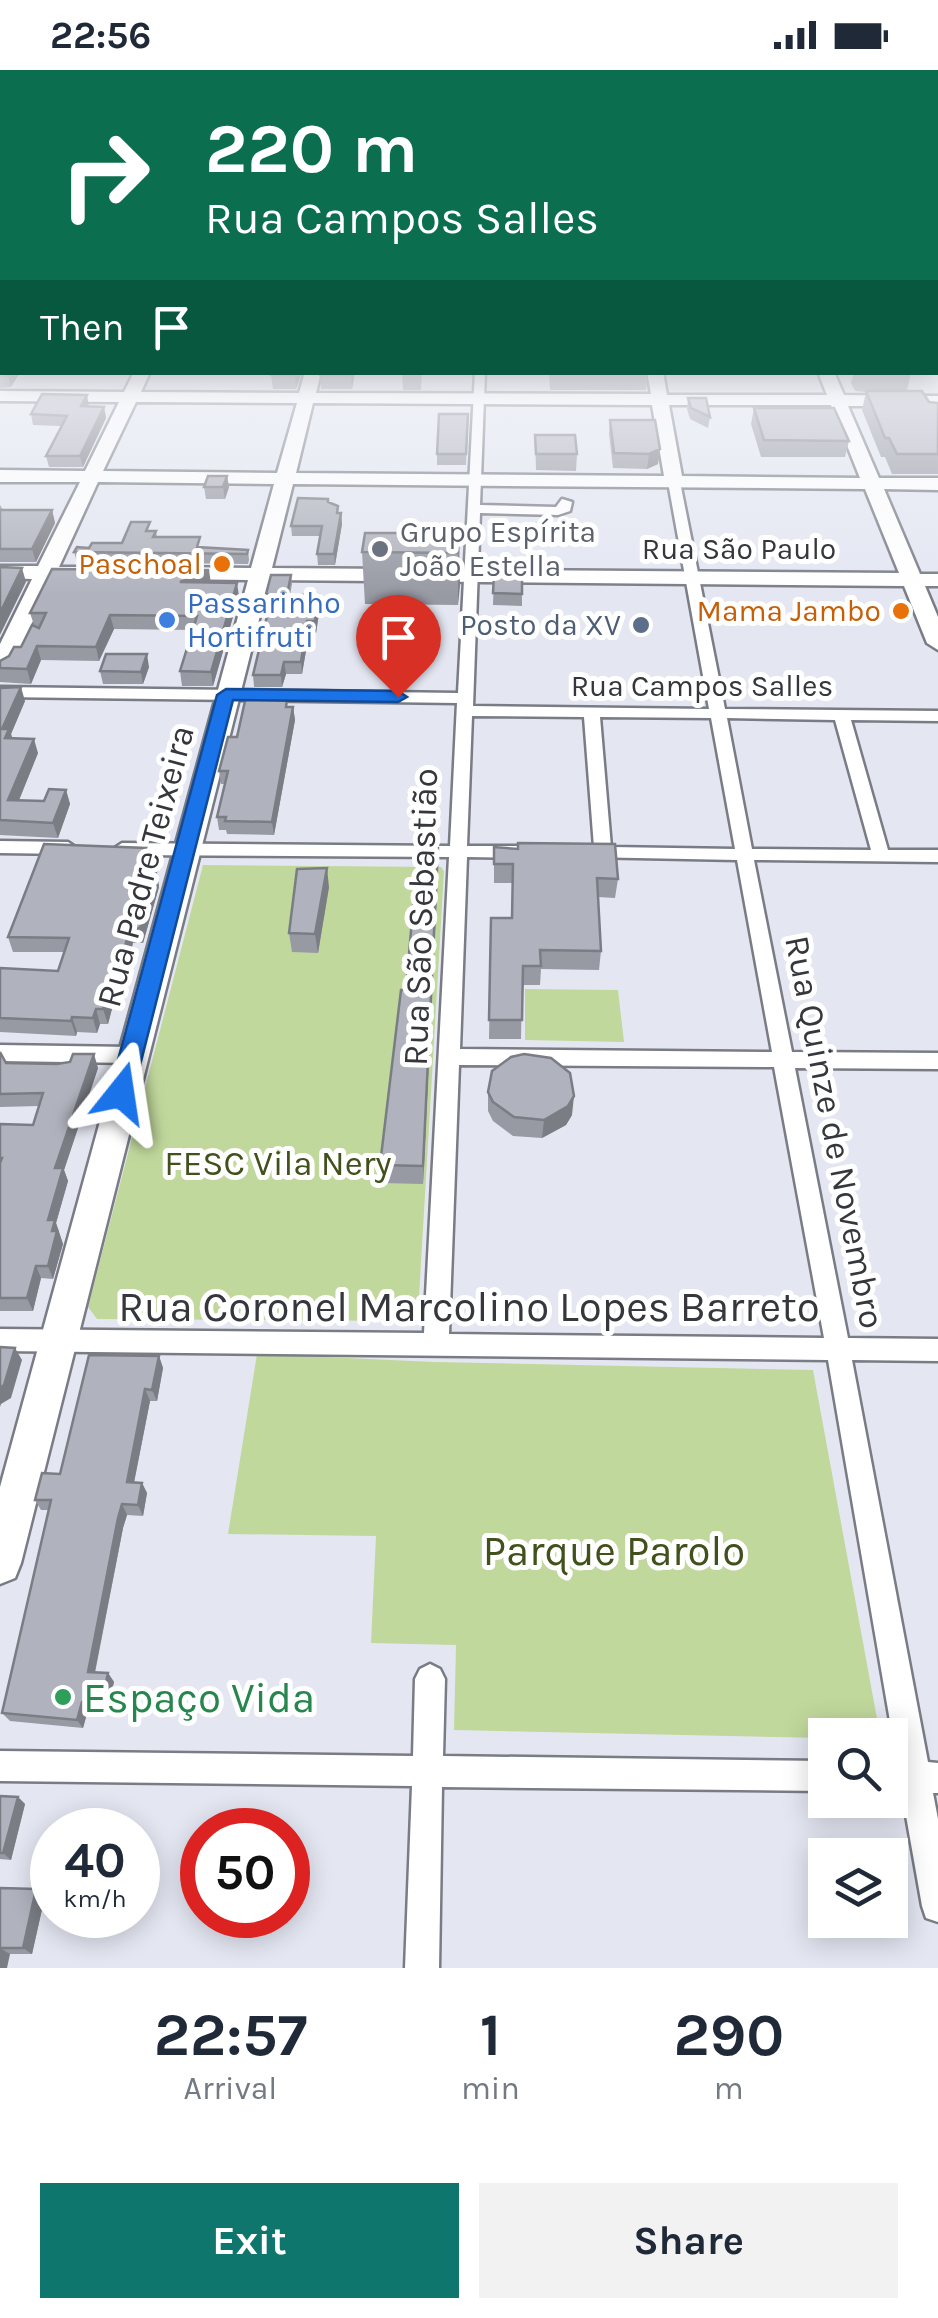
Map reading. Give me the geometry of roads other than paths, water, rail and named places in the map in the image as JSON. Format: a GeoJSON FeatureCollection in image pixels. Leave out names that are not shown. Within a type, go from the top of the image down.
{"type":"FeatureCollection","features":[{"type":"Feature","properties":{"kind":"main road"},"geometry":{"type":"LineString","coordinates":[[0,667],[120,419]]}},
{"type":"Feature","properties":{"kind":"main road","name":"Rua Padre Teixeira"},"geometry":{"type":"LineString","coordinates":[[0,1562],[301,419]]}},
{"type":"Feature","properties":{"kind":"main road","name":"Rua Quinze de Novembro"},"geometry":{"type":"LineString","coordinates":[[662,419],[674,482]]}},
{"type":"Feature","properties":{"kind":"main road"},"geometry":{"type":"LineString","coordinates":[[844,419],[938,643]]}},
{"type":"Feature","properties":{"kind":"main road"},"geometry":{"type":"LineString","coordinates":[[0,476],[938,484]]}},
{"type":"Feature","properties":{"kind":"main road","name":"Rua São Paulo"},"geometry":{"type":"LineString","coordinates":[[0,572],[938,580]]}},
{"type":"Feature","properties":{"kind":"street","name":"Rua São Sebastião"},"geometry":{"type":"LineString","coordinates":[[436,1345],[478,419]]}},
{"type":"Feature","properties":{"kind":"street","name":"Rua Quinze de Novembro"},"geometry":{"type":"LineString","coordinates":[[674,482],[838,1349],[938,1906]]}},
{"type":"Feature","properties":{"kind":"street"},"geometry":{"type":"LineString","coordinates":[[475,509],[558,510],[565,508],[566,502]]}},
{"type":"Feature","properties":{"kind":"street","name":"Rua Campos Salles"},"geometry":{"type":"LineString","coordinates":[[0,692],[226,695],[467,704],[592,714],[938,716]]}},
{"type":"Feature","properties":{"kind":"street"},"geometry":{"type":"LineString","coordinates":[[592,714],[603,853]]}},
{"type":"Feature","properties":{"kind":"street"},"geometry":{"type":"LineString","coordinates":[[842,715],[881,854]]}},
{"type":"Feature","properties":{"kind":"street"},"geometry":{"type":"LineString","coordinates":[[0,847],[530,852]]}},
{"type":"Feature","properties":{"kind":"street"},"geometry":{"type":"LineString","coordinates":[[565,853],[938,856]]}},
{"type":"Feature","properties":{"kind":"street"},"geometry":{"type":"LineString","coordinates":[[0,1053],[131,1055]]}},
{"type":"Feature","properties":{"kind":"street"},"geometry":{"type":"LineString","coordinates":[[452,1058],[938,1061]]}},
{"type":"Feature","properties":{"kind":"street","name":"Rua Coronel Marcolino Lopes Barreto"},"geometry":{"type":"LineString","coordinates":[[0,1340],[938,1350]]}},
{"type":"Feature","properties":{"kind":"street"},"geometry":{"type":"LineString","coordinates":[[422,1968],[430,1679]]}},
{"type":"Feature","properties":{"kind":"street"},"geometry":{"type":"LineString","coordinates":[[0,1766],[808,1776]]}},
{"type":"Feature","properties":{"kind":"place","name":"Grupo Espírita João Estella"},"geometry":{"type":"Point","coordinates":[380,549]}},
{"type":"Feature","properties":{"kind":"place","name":"Paschoal"},"geometry":{"type":"Point","coordinates":[222,564]}},
{"type":"Feature","properties":{"kind":"place","name":"Mama Jambo"},"geometry":{"type":"Point","coordinates":[901,611]}},
{"type":"Feature","properties":{"kind":"place","name":"Passarinho Hortifruti"},"geometry":{"type":"Point","coordinates":[167,620]}},
{"type":"Feature","properties":{"kind":"place","name":"Posto da XV"},"geometry":{"type":"Point","coordinates":[641,625]}},
{"type":"Feature","properties":{"kind":"place","name":"Espaço Vida"},"geometry":{"type":"Point","coordinates":[63,1697]}},
{"type":"Feature","properties":{"kind":"park label","name":"FESC Vila Nery"},"geometry":{"type":"Point","coordinates":[278,1163]}},
{"type":"Feature","properties":{"kind":"park label","name":"Parque Parolo"},"geometry":{"type":"Point","coordinates":[614,1550]}}]}
